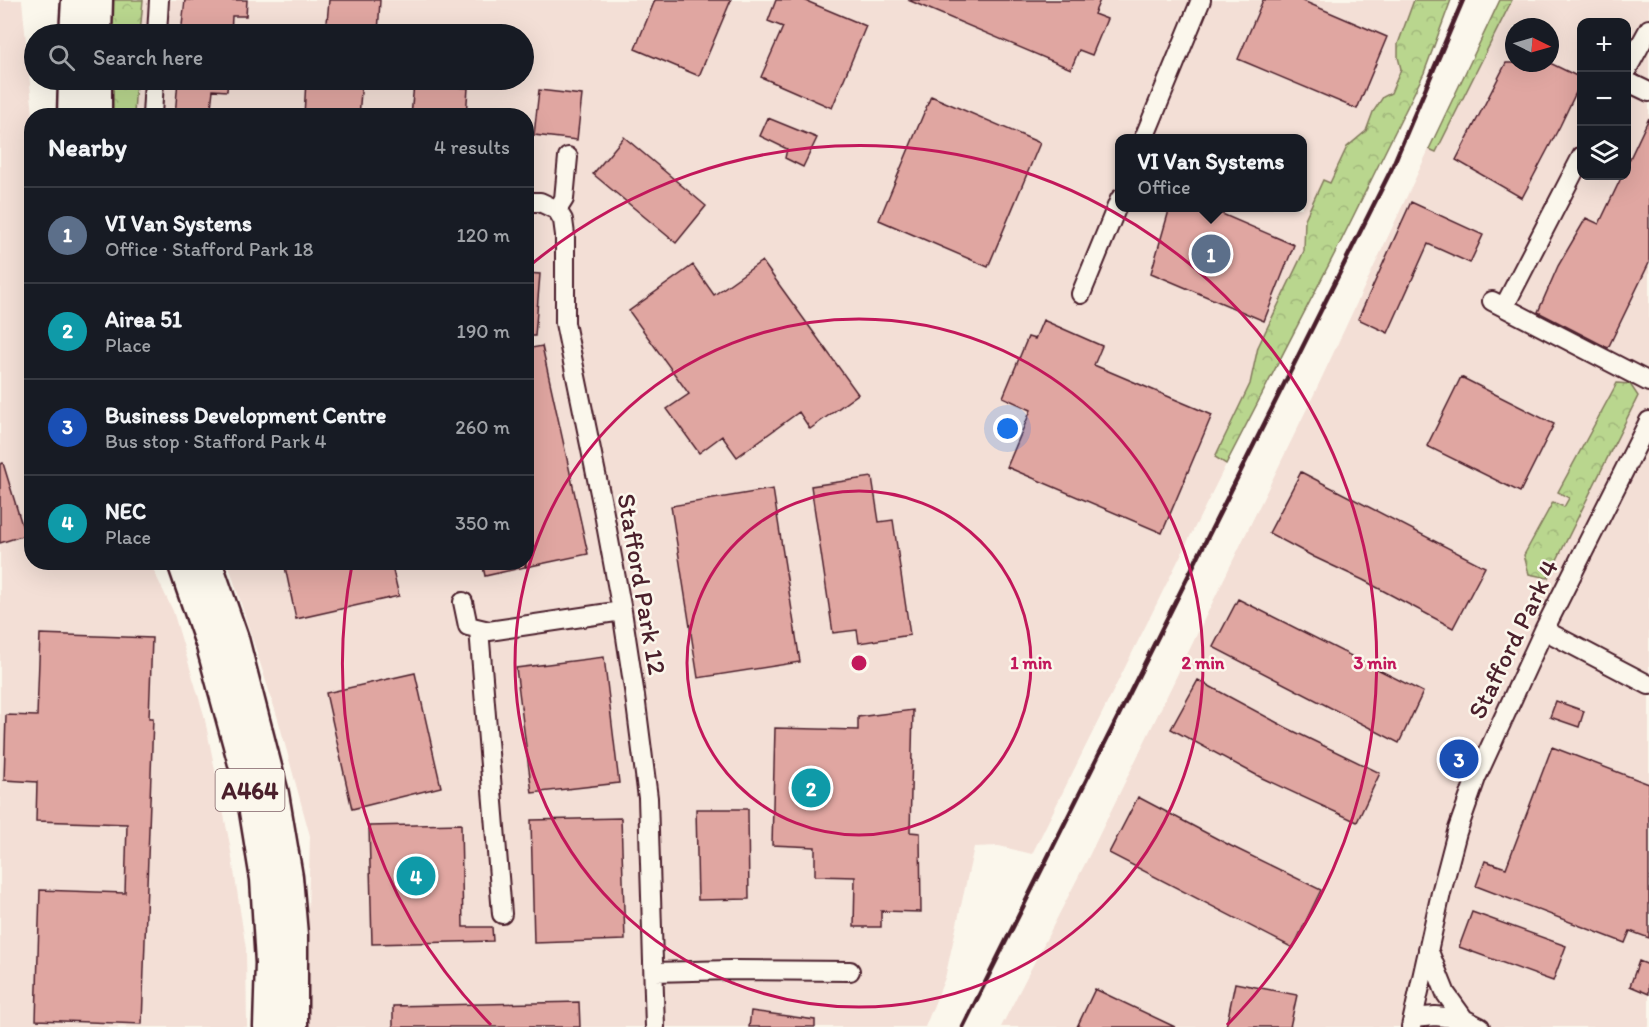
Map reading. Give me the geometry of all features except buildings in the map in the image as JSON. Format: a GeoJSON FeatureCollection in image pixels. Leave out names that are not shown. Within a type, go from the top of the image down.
{"type":"FeatureCollection","features":[{"type":"Feature","properties":{"kind":"highway"},"geometry":{"type":"LineString","coordinates":[[75,24],[76,0]]}},
{"type":"Feature","properties":{"kind":"highway"},"geometry":{"type":"LineString","coordinates":[[97,24],[98,0]]}},
{"type":"Feature","properties":{"kind":"highway"},"geometry":{"type":"LineString","coordinates":[[72,108],[73,90]]}},
{"type":"Feature","properties":{"kind":"highway"},"geometry":{"type":"LineString","coordinates":[[97,90],[97,108]]}},
{"type":"Feature","properties":{"kind":"highway","name":"A464"},"geometry":{"type":"LineString","coordinates":[[185,570],[211,646],[251,793],[265,879],[270,963],[268,1027]]}},
{"type":"Feature","properties":{"kind":"highway","name":"A464"},"geometry":{"type":"LineString","coordinates":[[210,570],[234,639],[274,794],[288,877],[292,923],[293,1027]]}},
{"type":"Feature","properties":{"kind":"street"},"geometry":{"type":"LineString","coordinates":[[158,24],[159,0]]}},
{"type":"Feature","properties":{"kind":"street"},"geometry":{"type":"LineString","coordinates":[[1146,134],[1201,0]]}},
{"type":"Feature","properties":{"kind":"street"},"geometry":{"type":"LineString","coordinates":[[1631,62],[1649,29]]}},
{"type":"Feature","properties":{"kind":"street"},"geometry":{"type":"LineString","coordinates":[[1631,83],[1649,92]]}},
{"type":"Feature","properties":{"kind":"street"},"geometry":{"type":"LineString","coordinates":[[152,108],[153,90]]}},
{"type":"Feature","properties":{"kind":"street"},"geometry":{"type":"LineString","coordinates":[[534,202],[540,202],[557,210],[564,199],[568,158]]}},
{"type":"Feature","properties":{"kind":"street"},"geometry":{"type":"LineString","coordinates":[[1577,163],[1498,304],[1649,382]]}},
{"type":"Feature","properties":{"kind":"street"},"geometry":{"type":"LineString","coordinates":[[1081,294],[1115,209]]}},
{"type":"Feature","properties":{"kind":"street","name":"Stafford Park 12"},"geometry":{"type":"LineString","coordinates":[[557,210],[563,220],[565,235],[565,323],[603,508],[621,611],[648,798],[655,1027]]}},
{"type":"Feature","properties":{"kind":"street","name":"Stafford Park 4"},"geometry":{"type":"LineString","coordinates":[[1418,1024],[1428,949],[1454,842],[1476,778],[1544,630],[1649,421]]}},
{"type":"Feature","properties":{"kind":"street"},"geometry":{"type":"LineString","coordinates":[[463,602],[468,626],[489,631],[621,611]]}},
{"type":"Feature","properties":{"kind":"street"},"geometry":{"type":"LineString","coordinates":[[479,629],[502,914]]}},
{"type":"Feature","properties":{"kind":"street"},"geometry":{"type":"LineString","coordinates":[[1544,630],[1649,685]]}},
{"type":"Feature","properties":{"kind":"street"},"geometry":{"type":"LineString","coordinates":[[1428,949],[1446,994],[1472,1023]]}},
{"type":"Feature","properties":{"kind":"street"},"geometry":{"type":"LineString","coordinates":[[654,972],[850,971]]}},
{"type":"Feature","properties":{"kind":"street"},"geometry":{"type":"LineString","coordinates":[[1418,1024],[1435,1016],[1472,1023]]}},
{"type":"Feature","properties":{"kind":"shaded area"},"geometry":{"type":"Polygon","coordinates":[[[0,0],[22,0],[24,90],[31,90],[32,108],[24,108],[24,570],[153,570],[173,611],[204,715],[230,845],[246,949],[247,1027],[0,1027],[0,0]]]}},
{"type":"Feature","properties":{"kind":"shaded area"},"geometry":{"type":"Polygon","coordinates":[[[143,0],[1451,0],[1424,73],[1032,854],[999,846],[974,847],[945,978],[925,1027],[305,1027],[310,836],[278,719],[230,570],[534,570],[534,108],[134,108],[135,90],[534,90],[534,24],[141,24],[143,0]]]}},
{"type":"Feature","properties":{"kind":"shaded area"},"geometry":{"type":"Polygon","coordinates":[[[1499,0],[1649,0],[1649,1027],[1001,1027],[1087,860],[1316,390],[1499,0]]]}},
{"type":"Feature","properties":{"kind":"green space"},"geometry":{"type":"Polygon","coordinates":[[[109,0],[143,0],[141,24],[108,24],[109,0]]]}},
{"type":"Feature","properties":{"kind":"green space"},"geometry":{"type":"Polygon","coordinates":[[[1414,0],[1451,0],[1424,73],[1339,245],[1226,464],[1215,457],[1250,384],[1258,347],[1304,251],[1305,219],[1323,180],[1330,183],[1347,147],[1366,131],[1373,112],[1383,97],[1391,93],[1401,69],[1398,44],[1414,0]]]}},
{"type":"Feature","properties":{"kind":"green space"},"geometry":{"type":"Polygon","coordinates":[[[1500,0],[1512,0],[1436,152],[1429,149],[1500,0]]]}},
{"type":"Feature","properties":{"kind":"green space"},"geometry":{"type":"Polygon","coordinates":[[[106,90],[135,90],[134,108],[107,108],[106,90]]]}},
{"type":"Feature","properties":{"kind":"green space"},"geometry":{"type":"Polygon","coordinates":[[[1617,383],[1630,384],[1638,396],[1548,578],[1529,574],[1524,555],[1553,502],[1564,507],[1569,498],[1558,492],[1617,383]]]}},
{"type":"Feature","properties":{"kind":"railway"},"geometry":{"type":"LineString","coordinates":[[963,1027],[1391,170],[1463,0]]}},
{"type":"Feature","properties":{"kind":"place","name":"VI Van Systems"},"geometry":{"type":"Point","coordinates":[1211,254]}},
{"type":"Feature","properties":{"kind":"place","name":"Business Development Centre"},"geometry":{"type":"Point","coordinates":[1459,759]}},
{"type":"Feature","properties":{"kind":"place","name":"Airea 51"},"geometry":{"type":"Point","coordinates":[811,788]}},
{"type":"Feature","properties":{"kind":"place","name":"NEC"},"geometry":{"type":"Point","coordinates":[416,876]}}]}
